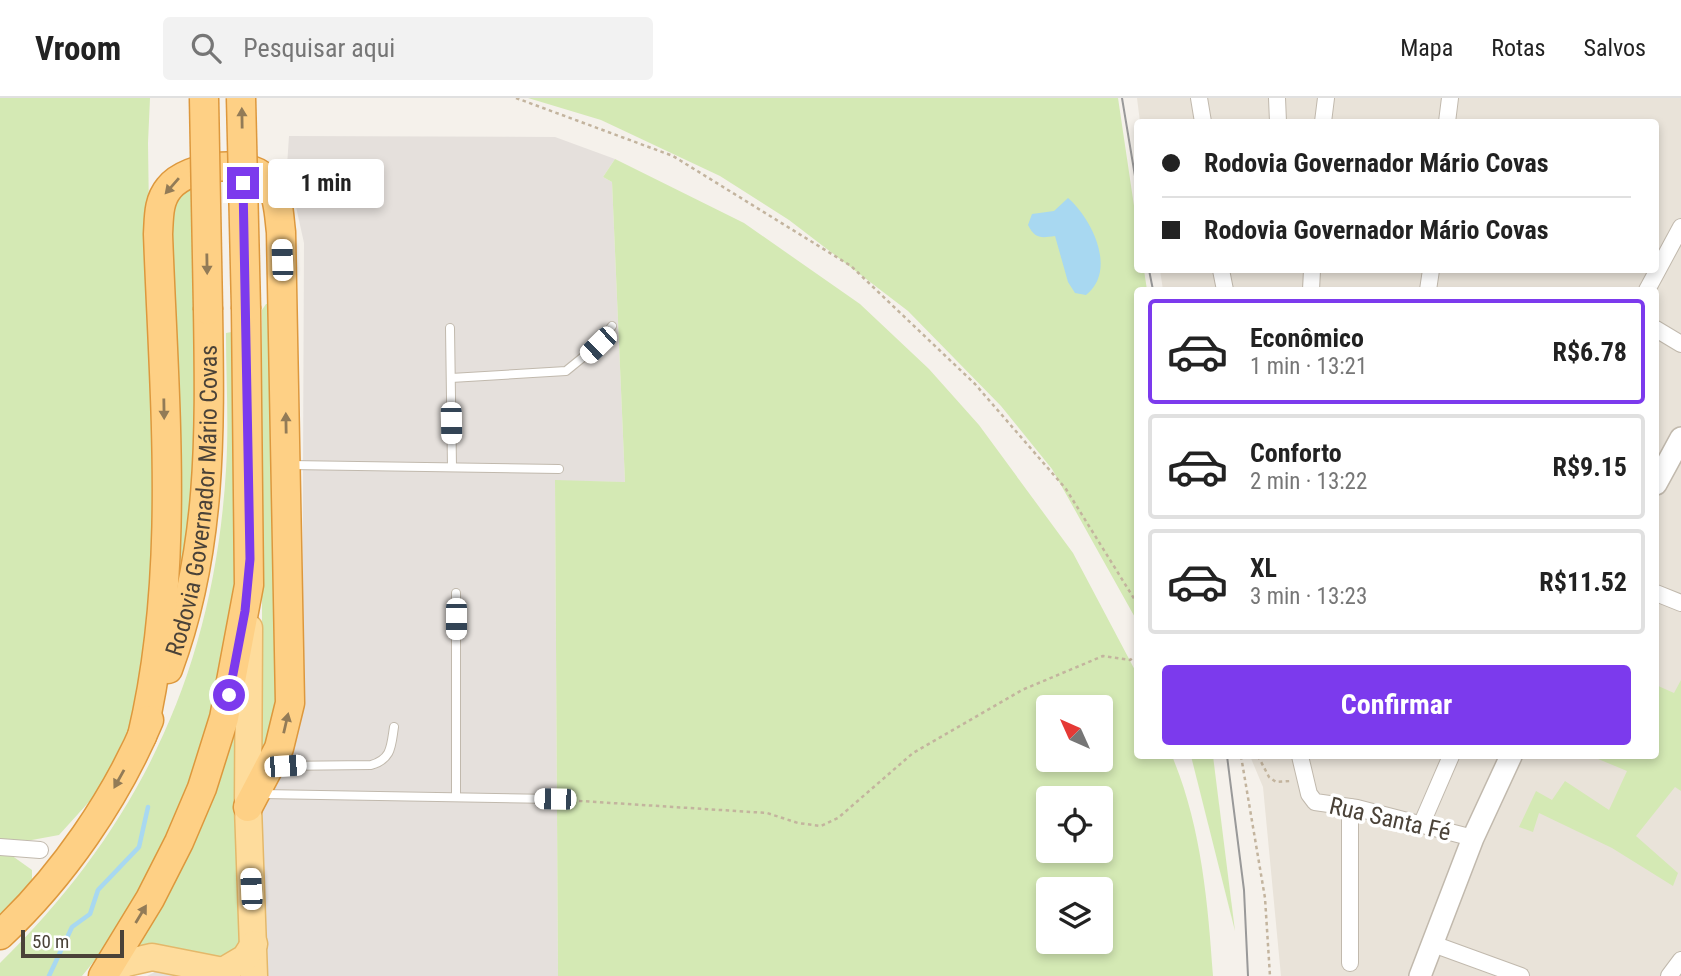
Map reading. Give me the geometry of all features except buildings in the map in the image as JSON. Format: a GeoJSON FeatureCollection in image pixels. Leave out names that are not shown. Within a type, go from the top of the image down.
{"type":"FeatureCollection","features":[{"type":"Feature","properties":{"kind":"highway","name":"Rodovia Governador Mário Covas"},"geometry":{"type":"LineString","coordinates":[[0,935],[52,854],[96,817],[142,736],[183,631],[204,519],[208,310],[204,98]]}},
{"type":"Feature","properties":{"kind":"highway","name":"Rodovia Governador Mário Covas"},"geometry":{"type":"LineString","coordinates":[[105,974],[166,869],[202,788],[225,718],[249,585],[242,98]]}},
{"type":"Feature","properties":{"kind":"highway"},"geometry":{"type":"LineString","coordinates":[[142,736],[162,625],[166,509],[160,213],[167,190],[192,171],[246,167],[264,177],[275,195],[281,232],[290,703],[279,748],[252,800]]}},
{"type":"Feature","properties":{"kind":"main road"},"geometry":{"type":"LineString","coordinates":[[249,585],[254,976]]}},
{"type":"Feature","properties":{"kind":"main road"},"geometry":{"type":"LineString","coordinates":[[105,974],[144,957],[187,968],[223,971],[245,958],[254,944]]}},
{"type":"Feature","properties":{"kind":"street"},"geometry":{"type":"LineString","coordinates":[[1199,98],[1202,119]]}},
{"type":"Feature","properties":{"kind":"street"},"geometry":{"type":"LineString","coordinates":[[1277,98],[1278,119]]}},
{"type":"Feature","properties":{"kind":"street"},"geometry":{"type":"LineString","coordinates":[[1323,119],[1326,98]]}},
{"type":"Feature","properties":{"kind":"street"},"geometry":{"type":"LineString","coordinates":[[1447,119],[1450,98]]}},
{"type":"Feature","properties":{"kind":"street"},"geometry":{"type":"LineString","coordinates":[[1659,268],[1681,227]]}},
{"type":"Feature","properties":{"kind":"street"},"geometry":{"type":"LineString","coordinates":[[1659,330],[1681,344]]}},
{"type":"Feature","properties":{"kind":"street"},"geometry":{"type":"LineString","coordinates":[[1659,477],[1681,438]]}},
{"type":"Feature","properties":{"kind":"street"},"geometry":{"type":"LineString","coordinates":[[1659,594],[1681,603]]}},
{"type":"Feature","properties":{"kind":"street","name":"Rua Santa Fé"},"geometry":{"type":"LineString","coordinates":[[1301,759],[1305,781],[1313,800],[1422,823],[1473,838]]}},
{"type":"Feature","properties":{"kind":"street"},"geometry":{"type":"LineString","coordinates":[[1422,823],[1450,759]]}},
{"type":"Feature","properties":{"kind":"street"},"geometry":{"type":"LineString","coordinates":[[1420,976],[1473,838],[1510,759]]}},
{"type":"Feature","properties":{"kind":"street"},"geometry":{"type":"LineString","coordinates":[[1350,807],[1350,963]]}},
{"type":"Feature","properties":{"kind":"street"},"geometry":{"type":"LineString","coordinates":[[0,848],[52,854]]}},
{"type":"Feature","properties":{"kind":"street"},"geometry":{"type":"LineString","coordinates":[[1433,944],[1521,976]]}},
{"type":"Feature","properties":{"kind":"street"},"geometry":{"type":"LineString","coordinates":[[1669,976],[1681,960]]}},
{"type":"Feature","properties":{"kind":"lane"},"geometry":{"type":"LineString","coordinates":[[450,378],[566,371],[598,345],[612,326]]}},
{"type":"Feature","properties":{"kind":"lane"},"geometry":{"type":"LineString","coordinates":[[450,328],[452,467]]}},
{"type":"Feature","properties":{"kind":"lane"},"geometry":{"type":"LineString","coordinates":[[287,465],[559,469]]}},
{"type":"Feature","properties":{"kind":"lane"},"geometry":{"type":"LineString","coordinates":[[456,593],[456,797]]}},
{"type":"Feature","properties":{"kind":"lane"},"geometry":{"type":"LineString","coordinates":[[270,767],[371,765],[382,762],[390,755],[394,726]]}},
{"type":"Feature","properties":{"kind":"lane"},"geometry":{"type":"LineString","coordinates":[[252,800],[456,797],[555,799]]}},
{"type":"Feature","properties":{"kind":"path"},"geometry":{"type":"LineString","coordinates":[[516,98],[673,156],[851,265],[975,384],[1066,489],[1134,599]]}},
{"type":"Feature","properties":{"kind":"path"},"geometry":{"type":"LineString","coordinates":[[555,799],[767,813],[798,823],[821,826],[838,818],[914,753],[1022,690],[1103,656],[1130,660],[1134,657]]}},
{"type":"Feature","properties":{"kind":"path"},"geometry":{"type":"LineString","coordinates":[[1242,759],[1265,898],[1270,976]]}},
{"type":"Feature","properties":{"kind":"path"},"geometry":{"type":"LineString","coordinates":[[1260,759],[1269,777],[1276,782],[1305,781]]}},
{"type":"Feature","properties":{"kind":"shaded area"},"geometry":{"type":"Polygon","coordinates":[[[1137,98],[1681,98],[1681,976],[1281,976],[1263,787],[1251,759],[1659,759],[1659,287],[1163,287],[1160,273],[1659,273],[1659,119],[1140,119],[1137,98]]]}},
{"type":"Feature","properties":{"kind":"shaded area"},"geometry":{"type":"Polygon","coordinates":[[[289,136],[555,137],[615,159],[603,177],[612,182],[625,482],[555,481],[558,976],[147,976],[178,960],[302,695],[304,243],[287,166],[289,136]]]}},
{"type":"Feature","properties":{"kind":"green space"},"geometry":{"type":"Polygon","coordinates":[[[0,98],[150,98],[148,143],[155,636],[131,725],[97,793],[59,835],[21,842],[0,842],[0,98]]]}},
{"type":"Feature","properties":{"kind":"green space"},"geometry":{"type":"Polygon","coordinates":[[[528,98],[1118,98],[1134,206],[1134,273],[1144,273],[1147,287],[1134,287],[1134,616],[1052,469],[1001,406],[908,311],[789,220],[720,176],[601,120],[528,98]]]}},
{"type":"Feature","properties":{"kind":"green space"},"geometry":{"type":"Polygon","coordinates":[[[615,159],[744,223],[860,304],[929,369],[979,425],[1073,553],[1134,668],[1134,759],[1173,759],[1182,782],[1202,864],[1213,976],[558,976],[555,480],[625,482],[612,182],[603,177],[615,159]]]}},
{"type":"Feature","properties":{"kind":"green space"},"geometry":{"type":"Polygon","coordinates":[[[190,188],[196,188],[198,439],[194,490],[176,616],[168,220],[176,199],[190,188]]]}},
{"type":"Feature","properties":{"kind":"green space"},"geometry":{"type":"Polygon","coordinates":[[[266,304],[273,304],[280,706],[262,761],[262,310],[266,304]]]}},
{"type":"Feature","properties":{"kind":"green space"},"geometry":{"type":"Polygon","coordinates":[[[237,331],[238,607],[205,762],[129,918],[82,976],[0,976],[0,963],[50,910],[93,856],[130,799],[161,739],[186,677],[205,611],[219,542],[227,453],[226,333],[237,331]]]}},
{"type":"Feature","properties":{"kind":"green space"},"geometry":{"type":"Polygon","coordinates":[[[1681,680],[1681,791],[1675,787],[1636,836],[1678,873],[1673,886],[1612,848],[1539,813],[1533,832],[1519,827],[1536,791],[1552,800],[1565,781],[1609,810],[1627,771],[1598,759],[1659,759],[1659,686],[1674,693],[1681,680]]]}},
{"type":"Feature","properties":{"kind":"green space"},"geometry":{"type":"Polygon","coordinates":[[[241,711],[244,936],[230,954],[216,959],[170,946],[137,948],[134,946],[203,824],[241,711]]]}},
{"type":"Feature","properties":{"kind":"green space"},"geometry":{"type":"Polygon","coordinates":[[[1192,759],[1213,759],[1235,931],[1192,759]]]}},
{"type":"Feature","properties":{"kind":"green space"},"geometry":{"type":"Polygon","coordinates":[[[11,855],[32,870],[32,884],[0,917],[0,856],[11,855]]]}},
{"type":"Feature","properties":{"kind":"water"},"geometry":{"type":"Polygon","coordinates":[[[1068,198],[1093,232],[1101,260],[1095,285],[1086,295],[1075,293],[1068,282],[1055,236],[1039,237],[1028,225],[1032,214],[1054,211],[1068,198]]]}},
{"type":"Feature","properties":{"kind":"waterway"},"geometry":{"type":"LineString","coordinates":[[49,976],[72,927],[90,914],[98,890],[139,847],[148,807]]}},
{"type":"Feature","properties":{"kind":"tram line"},"geometry":{"type":"LineString","coordinates":[[1122,98],[1134,170]]}},
{"type":"Feature","properties":{"kind":"tram line"},"geometry":{"type":"LineString","coordinates":[[1150,273],[1152,287]]}},
{"type":"Feature","properties":{"kind":"tram line"},"geometry":{"type":"LineString","coordinates":[[1227,759],[1244,890],[1248,976]]}},
{"type":"Feature","properties":{"kind":"route"},"geometry":{"type":"LineString","coordinates":[[229,695],[241,638],[250,559],[243,183]]}}]}
